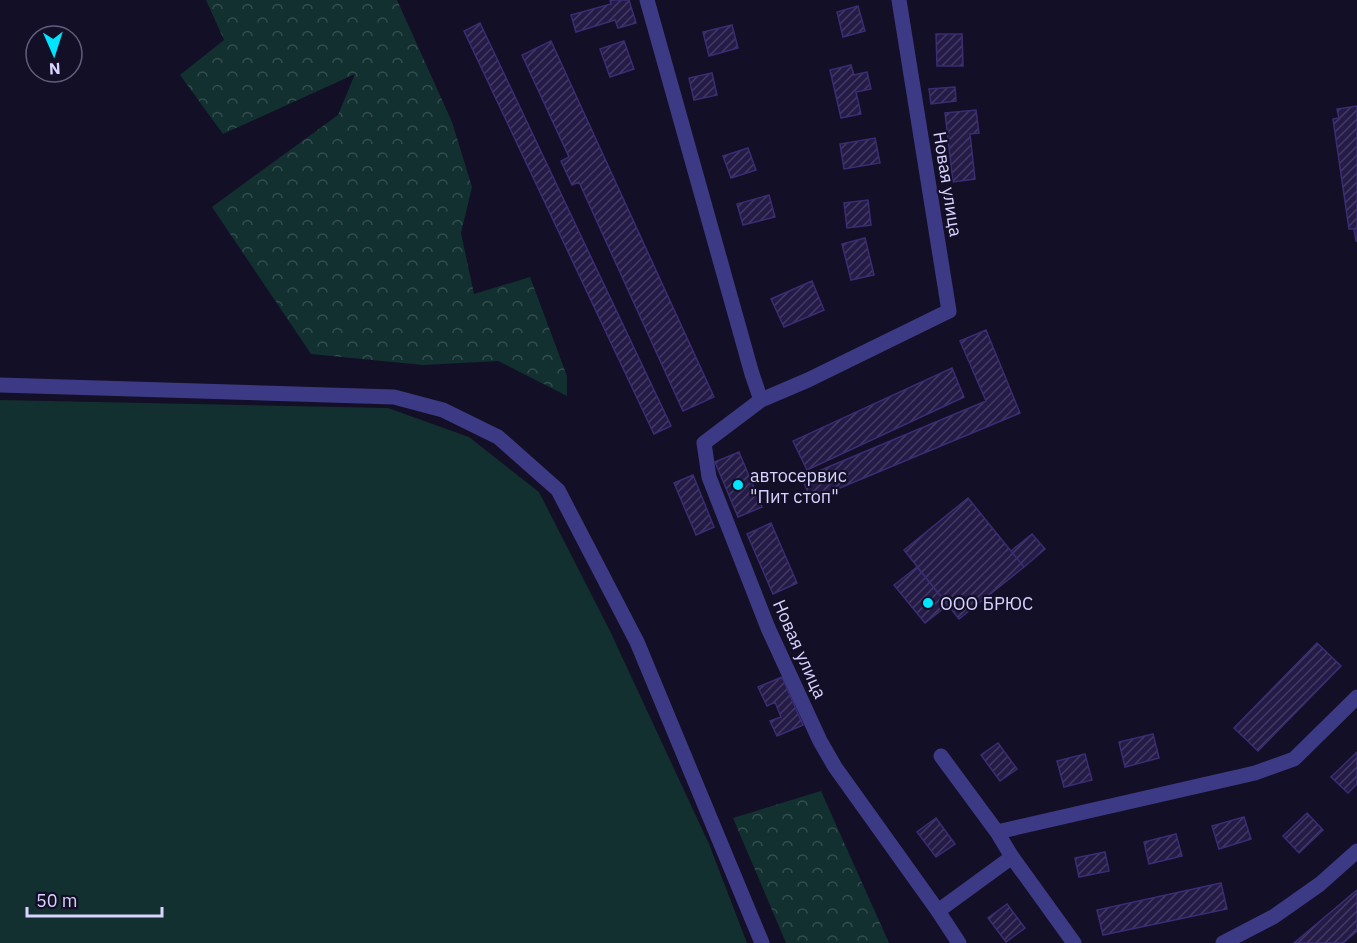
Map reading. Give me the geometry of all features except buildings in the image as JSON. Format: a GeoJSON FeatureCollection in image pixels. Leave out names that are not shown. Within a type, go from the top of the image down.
{"type":"FeatureCollection","features":[{"type":"Feature","properties":{"kind":"street"},"geometry":{"type":"LineString","coordinates":[[646,0],[761,400]]}},
{"type":"Feature","properties":{"kind":"street","name":"Новая улица"},"geometry":{"type":"LineString","coordinates":[[899,0],[949,311],[808,380],[761,400],[704,443],[709,477],[768,628],[820,741],[835,767],[939,911],[959,943]]}},
{"type":"Feature","properties":{"kind":"street"},"geometry":{"type":"LineString","coordinates":[[0,385],[394,397],[443,410],[498,437],[558,490],[637,642],[762,943]]}},
{"type":"Feature","properties":{"kind":"street"},"geometry":{"type":"LineString","coordinates":[[997,832],[1255,773],[1294,759],[1357,697]]}},
{"type":"Feature","properties":{"kind":"street"},"geometry":{"type":"LineString","coordinates":[[941,756],[1074,943]]}},
{"type":"Feature","properties":{"kind":"street"},"geometry":{"type":"LineString","coordinates":[[1223,943],[1273,917],[1320,884],[1357,851]]}},
{"type":"Feature","properties":{"kind":"street"},"geometry":{"type":"LineString","coordinates":[[939,911],[1012,857]]}},
{"type":"Feature","properties":{"kind":"green space"},"geometry":{"type":"Polygon","coordinates":[[[206,0],[397,0],[452,122],[472,187],[461,233],[474,294],[530,277],[567,376],[567,396],[498,361],[423,365],[311,354],[212,207],[338,115],[355,74],[223,134],[180,75],[224,40],[206,0]]]}},
{"type":"Feature","properties":{"kind":"green space"},"geometry":{"type":"Polygon","coordinates":[[[0,400],[388,408],[469,437],[539,492],[610,631],[709,844],[747,943],[0,943],[0,400]]]}},
{"type":"Feature","properties":{"kind":"green space"},"geometry":{"type":"Polygon","coordinates":[[[821,791],[889,943],[786,943],[733,818],[821,791]]]}},
{"type":"Feature","properties":{"kind":"place","name":"автосервис \"Пит стоп\""},"geometry":{"type":"Point","coordinates":[738,485]}},
{"type":"Feature","properties":{"kind":"place","name":"ООО БРЮС"},"geometry":{"type":"Point","coordinates":[928,603]}}]}
